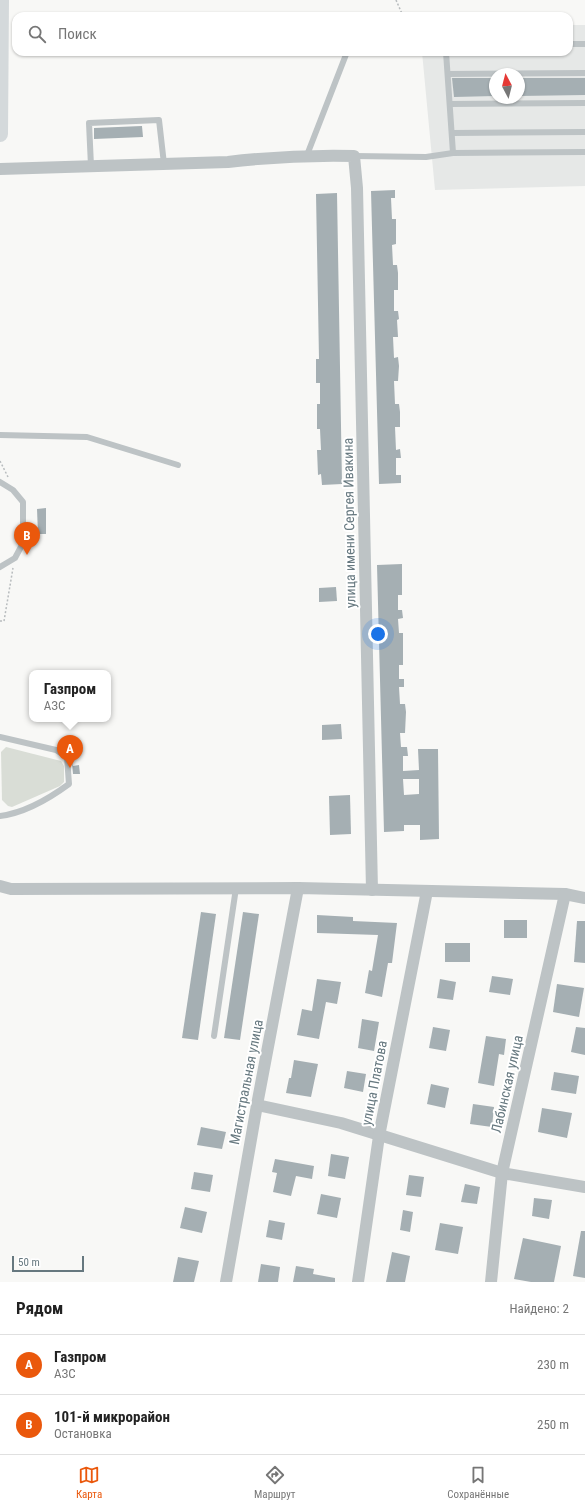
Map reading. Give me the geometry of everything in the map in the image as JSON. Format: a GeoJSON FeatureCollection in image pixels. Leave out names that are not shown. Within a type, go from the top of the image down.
{"type":"FeatureCollection","features":[{"type":"Feature","properties":{"kind":"main road"},"geometry":{"type":"LineString","coordinates":[[0,134],[1,0]]}},
{"type":"Feature","properties":{"kind":"street"},"geometry":{"type":"LineString","coordinates":[[0,168],[228,162],[264,157],[307,155],[354,156]]}},
{"type":"Feature","properties":{"kind":"street","name":"улица имени Сергея Ивакина"},"geometry":{"type":"LineString","coordinates":[[354,156],[358,196],[372,890]]}},
{"type":"Feature","properties":{"kind":"street"},"geometry":{"type":"LineString","coordinates":[[0,886],[11,889],[298,888],[565,894],[585,898]]}},
{"type":"Feature","properties":{"kind":"street","name":"Магистральная улица"},"geometry":{"type":"LineString","coordinates":[[226,1282],[257,1105],[298,888]]}},
{"type":"Feature","properties":{"kind":"street","name":"улица Платова"},"geometry":{"type":"LineString","coordinates":[[358,1282],[379,1136],[427,892]]}},
{"type":"Feature","properties":{"kind":"street","name":"Лабинская улица"},"geometry":{"type":"LineString","coordinates":[[491,1282],[502,1174],[565,894]]}},
{"type":"Feature","properties":{"kind":"street"},"geometry":{"type":"LineString","coordinates":[[257,1105],[341,1123],[502,1174],[585,1187]]}},
{"type":"Feature","properties":{"kind":"lane"},"geometry":{"type":"LineString","coordinates":[[573,44],[585,44]]}},
{"type":"Feature","properties":{"kind":"lane"},"geometry":{"type":"LineString","coordinates":[[307,155],[345,56]]}},
{"type":"Feature","properties":{"kind":"lane"},"geometry":{"type":"LineString","coordinates":[[446,56],[453,133],[453,153]]}},
{"type":"Feature","properties":{"kind":"lane"},"geometry":{"type":"LineString","coordinates":[[448,74],[585,73]]}},
{"type":"Feature","properties":{"kind":"lane"},"geometry":{"type":"LineString","coordinates":[[450,104],[585,103]]}},
{"type":"Feature","properties":{"kind":"lane"},"geometry":{"type":"LineString","coordinates":[[91,166],[90,122],[159,120],[164,164]]}},
{"type":"Feature","properties":{"kind":"lane"},"geometry":{"type":"LineString","coordinates":[[453,133],[585,132]]}},
{"type":"Feature","properties":{"kind":"lane"},"geometry":{"type":"LineString","coordinates":[[354,156],[426,157],[453,153],[585,152]]}},
{"type":"Feature","properties":{"kind":"lane"},"geometry":{"type":"LineString","coordinates":[[0,435],[87,437],[178,465]]}},
{"type":"Feature","properties":{"kind":"lane"},"geometry":{"type":"LineString","coordinates":[[0,482],[13,490],[23,502],[23,543],[15,558],[0,567]]}},
{"type":"Feature","properties":{"kind":"lane"},"geometry":{"type":"LineString","coordinates":[[0,737],[56,750],[67,757],[69,784],[57,793],[11,814],[0,816]]}},
{"type":"Feature","properties":{"kind":"lane"},"geometry":{"type":"LineString","coordinates":[[214,1036],[236,888]]}},
{"type":"Feature","properties":{"kind":"path"},"geometry":{"type":"LineString","coordinates":[[396,0],[401,12]]}},
{"type":"Feature","properties":{"kind":"path"},"geometry":{"type":"LineString","coordinates":[[0,461],[13,490]]}},
{"type":"Feature","properties":{"kind":"path"},"geometry":{"type":"LineString","coordinates":[[0,621],[4,621],[15,558]]}},
{"type":"Feature","properties":{"kind":"shaded area"},"geometry":{"type":"Polygon","coordinates":[[[573,25],[585,25],[585,186],[435,190],[422,56],[573,56],[573,25]]]}},
{"type":"Feature","properties":{"kind":"shaded area"},"geometry":{"type":"Polygon","coordinates":[[[6,747],[61,761],[64,766],[64,782],[60,786],[12,807],[8,806],[2,800],[1,752],[6,747]]]}},
{"type":"Feature","properties":{"kind":"building"},"geometry":{"type":"Polygon","coordinates":[[[452,78],[489,78],[489,96],[454,97],[452,78]]]}},
{"type":"Feature","properties":{"kind":"building"},"geometry":{"type":"Polygon","coordinates":[[[525,78],[585,78],[585,95],[525,96],[525,78]]]}},
{"type":"Feature","properties":{"kind":"building"},"geometry":{"type":"Polygon","coordinates":[[[142,126],[143,137],[94,139],[94,128],[142,126]]]}},
{"type":"Feature","properties":{"kind":"building"},"geometry":{"type":"Polygon","coordinates":[[[395,190],[395,198],[391,198],[392,219],[396,219],[396,244],[392,245],[393,265],[397,265],[398,273],[398,290],[394,290],[394,311],[398,311],[399,319],[397,320],[398,337],[393,337],[394,358],[398,357],[399,366],[398,381],[394,381],[395,404],[399,404],[400,412],[400,427],[395,427],[396,450],[400,449],[401,458],[396,458],[396,475],[401,475],[401,483],[379,484],[371,191],[395,190]]]}},
{"type":"Feature","properties":{"kind":"building"},"geometry":{"type":"Polygon","coordinates":[[[337,193],[342,484],[322,485],[321,474],[318,475],[317,450],[321,450],[320,429],[317,429],[317,404],[320,404],[320,383],[316,383],[316,359],[319,359],[316,194],[337,193]]]}},
{"type":"Feature","properties":{"kind":"building"},"geometry":{"type":"Polygon","coordinates":[[[46,508],[46,534],[38,534],[37,509],[46,508]]]}},
{"type":"Feature","properties":{"kind":"building"},"geometry":{"type":"Polygon","coordinates":[[[402,564],[402,595],[398,595],[398,610],[402,610],[403,618],[398,619],[399,633],[403,633],[403,665],[399,665],[399,679],[404,679],[404,687],[399,687],[400,704],[405,704],[406,712],[405,733],[400,733],[401,747],[407,747],[408,756],[403,756],[403,771],[419,770],[418,749],[438,749],[439,839],[420,840],[420,825],[404,825],[404,831],[384,832],[377,565],[402,564]],[[403,779],[404,795],[419,794],[419,779],[403,779]]]}},
{"type":"Feature","properties":{"kind":"building"},"geometry":{"type":"Polygon","coordinates":[[[336,587],[337,601],[319,602],[319,588],[336,587]]]}},
{"type":"Feature","properties":{"kind":"building"},"geometry":{"type":"Polygon","coordinates":[[[341,724],[342,739],[322,740],[322,725],[341,724]]]}},
{"type":"Feature","properties":{"kind":"building"},"geometry":{"type":"Polygon","coordinates":[[[72,762],[73,766],[79,765],[80,774],[73,774],[72,762]]]}},
{"type":"Feature","properties":{"kind":"building"},"geometry":{"type":"Polygon","coordinates":[[[350,795],[351,834],[330,835],[329,796],[350,795]]]}},
{"type":"Feature","properties":{"kind":"building"},"geometry":{"type":"Polygon","coordinates":[[[201,912],[216,914],[198,1040],[182,1038],[201,912]]]}},
{"type":"Feature","properties":{"kind":"building"},"geometry":{"type":"Polygon","coordinates":[[[243,912],[259,914],[240,1040],[224,1038],[243,912]]]}},
{"type":"Feature","properties":{"kind":"building"},"geometry":{"type":"Polygon","coordinates":[[[317,915],[353,917],[353,921],[397,923],[392,963],[388,963],[382,997],[365,993],[369,970],[372,971],[378,935],[317,933],[317,915]]]}},
{"type":"Feature","properties":{"kind":"building"},"geometry":{"type":"Polygon","coordinates":[[[504,920],[527,920],[527,938],[504,938],[504,920]]]}},
{"type":"Feature","properties":{"kind":"building"},"geometry":{"type":"Polygon","coordinates":[[[577,921],[585,921],[585,963],[574,962],[577,921]]]}},
{"type":"Feature","properties":{"kind":"building"},"geometry":{"type":"Polygon","coordinates":[[[445,943],[470,943],[470,962],[445,962],[445,943]]]}},
{"type":"Feature","properties":{"kind":"building"},"geometry":{"type":"Polygon","coordinates":[[[492,976],[513,979],[510,995],[489,992],[492,976]]]}},
{"type":"Feature","properties":{"kind":"building"},"geometry":{"type":"Polygon","coordinates":[[[317,979],[341,982],[337,1004],[326,1002],[319,1039],[297,1035],[302,1009],[312,1011],[317,979]]]}},
{"type":"Feature","properties":{"kind":"building"},"geometry":{"type":"Polygon","coordinates":[[[440,979],[456,982],[453,1000],[437,998],[440,979]]]}},
{"type":"Feature","properties":{"kind":"building"},"geometry":{"type":"Polygon","coordinates":[[[557,984],[584,988],[579,1017],[553,1012],[557,984]]]}},
{"type":"Feature","properties":{"kind":"building"},"geometry":{"type":"Polygon","coordinates":[[[362,1019],[379,1022],[374,1051],[358,1048],[362,1019]]]}},
{"type":"Feature","properties":{"kind":"building"},"geometry":{"type":"Polygon","coordinates":[[[433,1027],[450,1030],[446,1051],[429,1048],[433,1027]]]}},
{"type":"Feature","properties":{"kind":"building"},"geometry":{"type":"Polygon","coordinates":[[[576,1027],[585,1028],[585,1055],[571,1052],[576,1027]]]}},
{"type":"Feature","properties":{"kind":"building"},"geometry":{"type":"Polygon","coordinates":[[[486,1036],[506,1039],[504,1055],[499,1054],[494,1086],[478,1083],[486,1036]]]}},
{"type":"Feature","properties":{"kind":"building"},"geometry":{"type":"Polygon","coordinates":[[[294,1060],[318,1064],[311,1097],[286,1093],[289,1078],[291,1078],[294,1060]]]}},
{"type":"Feature","properties":{"kind":"building"},"geometry":{"type":"Polygon","coordinates":[[[347,1071],[366,1074],[363,1092],[344,1088],[347,1071]]]}},
{"type":"Feature","properties":{"kind":"building"},"geometry":{"type":"Polygon","coordinates":[[[554,1072],[579,1076],[576,1094],[551,1090],[554,1072]]]}},
{"type":"Feature","properties":{"kind":"building"},"geometry":{"type":"Polygon","coordinates":[[[431,1084],[449,1088],[445,1108],[427,1104],[431,1084]]]}},
{"type":"Feature","properties":{"kind":"building"},"geometry":{"type":"Polygon","coordinates":[[[473,1104],[494,1107],[492,1127],[470,1124],[473,1104]]]}},
{"type":"Feature","properties":{"kind":"building"},"geometry":{"type":"Polygon","coordinates":[[[542,1108],[572,1113],[567,1138],[538,1132],[542,1108]]]}},
{"type":"Feature","properties":{"kind":"building"},"geometry":{"type":"Polygon","coordinates":[[[201,1127],[226,1132],[222,1149],[197,1145],[201,1127]]]}},
{"type":"Feature","properties":{"kind":"building"},"geometry":{"type":"Polygon","coordinates":[[[331,1154],[349,1157],[345,1179],[328,1176],[331,1154]]]}},
{"type":"Feature","properties":{"kind":"building"},"geometry":{"type":"Polygon","coordinates":[[[275,1159],[314,1166],[312,1179],[296,1176],[291,1196],[273,1192],[277,1173],[272,1172],[275,1159]]]}},
{"type":"Feature","properties":{"kind":"building"},"geometry":{"type":"Polygon","coordinates":[[[194,1172],[213,1175],[210,1192],[191,1189],[194,1172]]]}},
{"type":"Feature","properties":{"kind":"building"},"geometry":{"type":"Polygon","coordinates":[[[409,1175],[424,1177],[421,1197],[406,1195],[409,1175]]]}},
{"type":"Feature","properties":{"kind":"building"},"geometry":{"type":"Polygon","coordinates":[[[465,1184],[480,1187],[477,1204],[461,1202],[465,1184]]]}},
{"type":"Feature","properties":{"kind":"building"},"geometry":{"type":"Polygon","coordinates":[[[321,1194],[341,1198],[337,1218],[317,1214],[321,1194]]]}},
{"type":"Feature","properties":{"kind":"building"},"geometry":{"type":"Polygon","coordinates":[[[534,1198],[552,1200],[549,1219],[532,1216],[534,1198]]]}},
{"type":"Feature","properties":{"kind":"building"},"geometry":{"type":"Polygon","coordinates":[[[185,1207],[207,1212],[202,1233],[180,1228],[185,1207]]]}},
{"type":"Feature","properties":{"kind":"building"},"geometry":{"type":"Polygon","coordinates":[[[403,1210],[413,1212],[410,1232],[400,1230],[403,1210]]]}},
{"type":"Feature","properties":{"kind":"building"},"geometry":{"type":"Polygon","coordinates":[[[269,1220],[285,1223],[282,1240],[266,1237],[269,1220]]]}},
{"type":"Feature","properties":{"kind":"building"},"geometry":{"type":"Polygon","coordinates":[[[440,1223],[463,1227],[458,1254],[435,1250],[440,1223]]]}},
{"type":"Feature","properties":{"kind":"building"},"geometry":{"type":"Polygon","coordinates":[[[581,1231],[585,1231],[585,1278],[573,1276],[581,1231]]]}},
{"type":"Feature","properties":{"kind":"building"},"geometry":{"type":"Polygon","coordinates":[[[523,1238],[561,1246],[554,1282],[531,1282],[514,1279],[523,1238]]]}},
{"type":"Feature","properties":{"kind":"building"},"geometry":{"type":"Polygon","coordinates":[[[392,1252],[410,1256],[405,1282],[386,1282],[392,1252]]]}},
{"type":"Feature","properties":{"kind":"building"},"geometry":{"type":"Polygon","coordinates":[[[178,1257],[199,1261],[194,1282],[173,1282],[178,1257]]]}},
{"type":"Feature","properties":{"kind":"building"},"geometry":{"type":"Polygon","coordinates":[[[261,1264],[280,1267],[278,1282],[258,1282],[261,1264]]]}},
{"type":"Feature","properties":{"kind":"building"},"geometry":{"type":"Polygon","coordinates":[[[296,1266],[314,1269],[313,1274],[335,1278],[335,1282],[293,1282],[296,1266]]]}},
{"type":"Feature","properties":{"kind":"place","name":"101-й микрорайон"},"geometry":{"type":"Point","coordinates":[27,555]}},
{"type":"Feature","properties":{"kind":"place","name":"Газпром"},"geometry":{"type":"Point","coordinates":[70,768]}}]}
